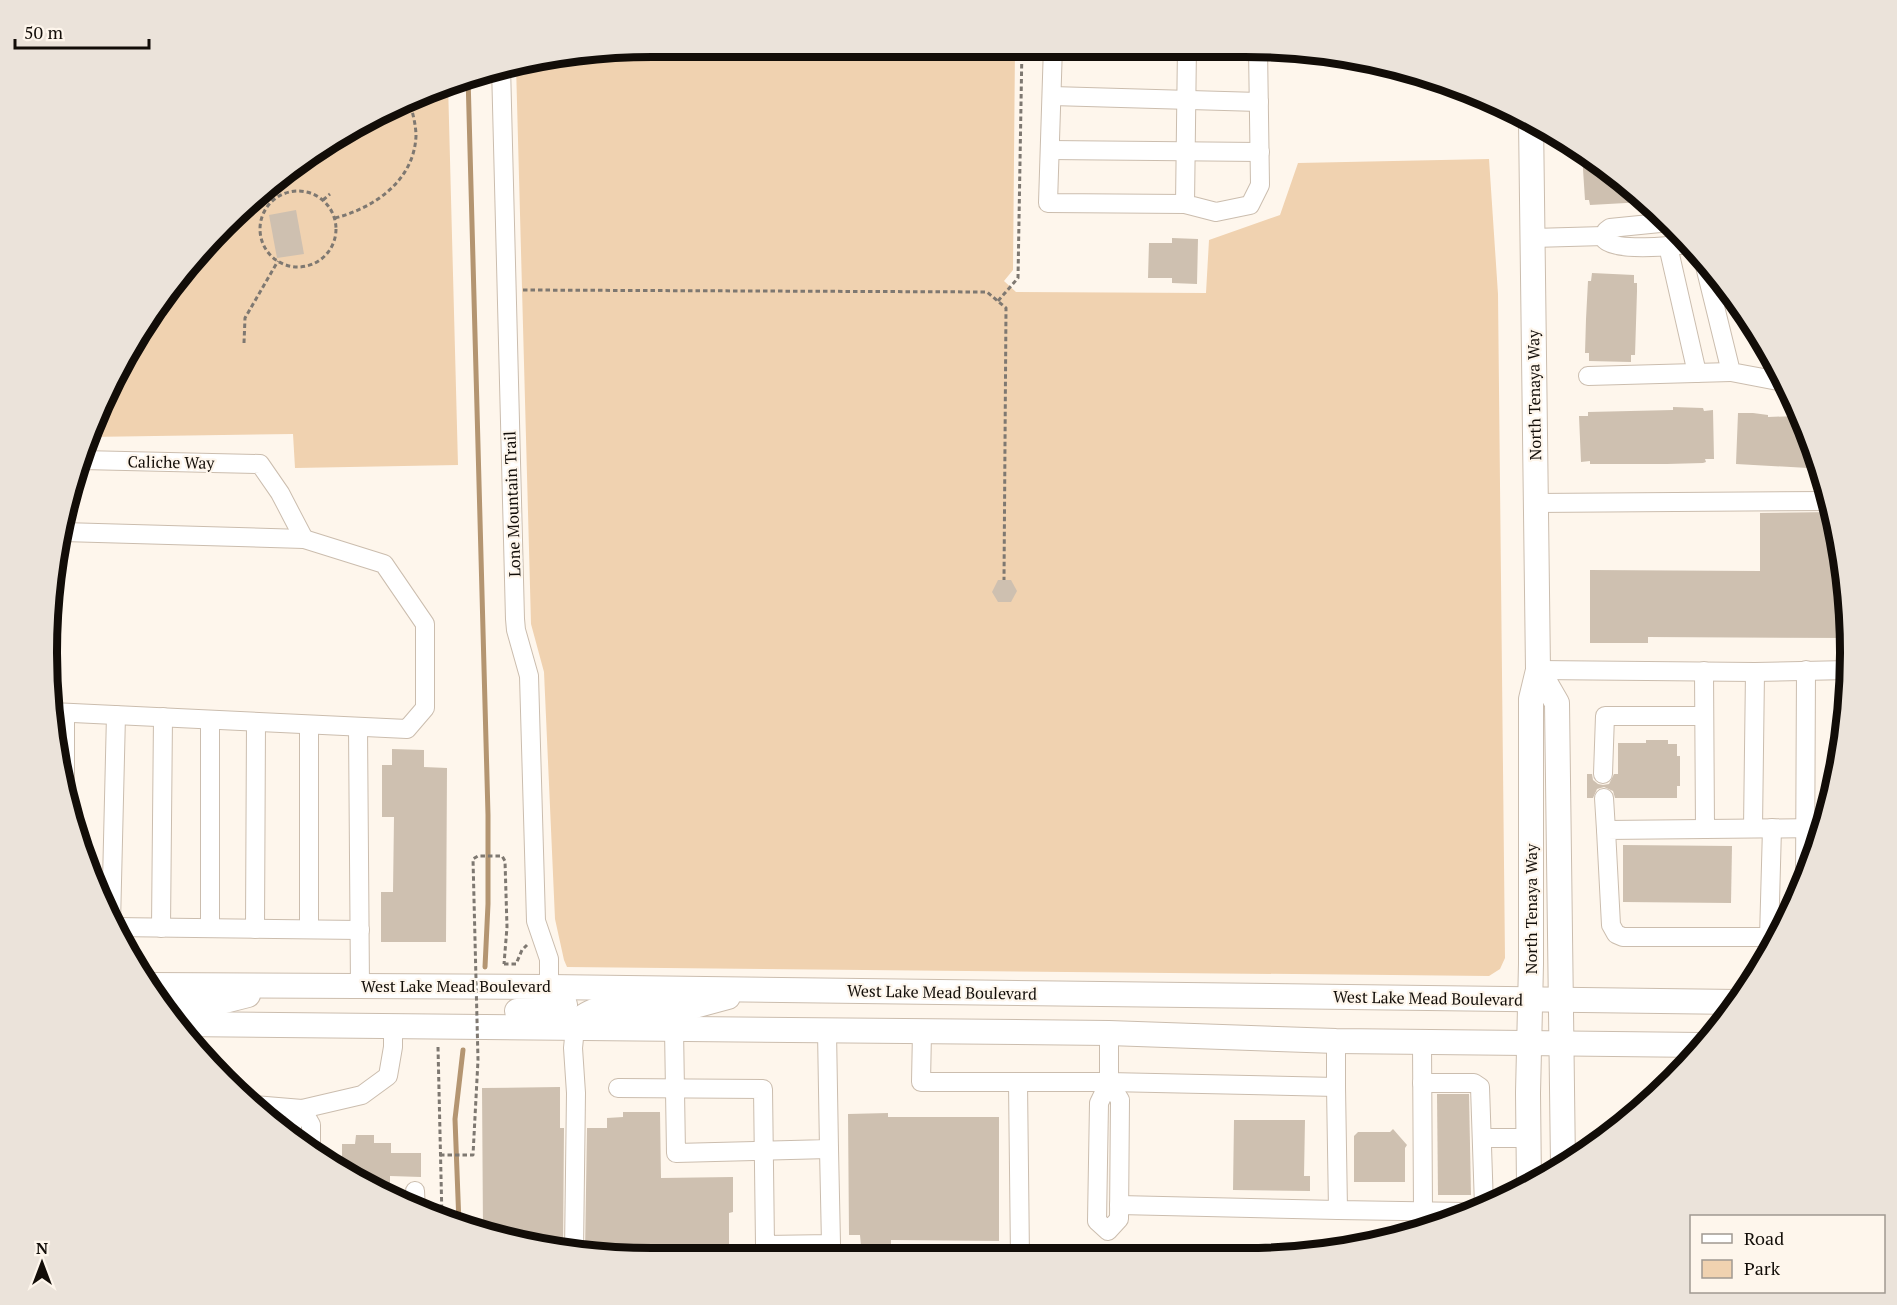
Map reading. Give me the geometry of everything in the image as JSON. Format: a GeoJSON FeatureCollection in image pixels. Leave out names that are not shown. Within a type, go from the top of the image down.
{"type":"FeatureCollection","features":[{"type":"Feature","properties":{"kind":"main road","name":"North Tenaya Way"},"geometry":{"type":"LineString","coordinates":[[1529,1175],[1531,699],[1538,670],[1531,131]]}},
{"type":"Feature","properties":{"kind":"main road","name":"North Tenaya Way"},"geometry":{"type":"LineString","coordinates":[[1538,670],[1557,703],[1563,1155]]}},
{"type":"Feature","properties":{"kind":"main road","name":"West Lake Mead Boulevard"},"geometry":{"type":"LineString","coordinates":[[159,985],[544,987],[1726,1002]]}},
{"type":"Feature","properties":{"kind":"main road"},"geometry":{"type":"LineString","coordinates":[[174,1007],[201,1007],[282,986]]}},
{"type":"Feature","properties":{"kind":"main road"},"geometry":{"type":"LineString","coordinates":[[393,1026],[425,1010],[561,1010],[565,1005],[563,998],[544,987]]}},
{"type":"Feature","properties":{"kind":"main road"},"geometry":{"type":"LineString","coordinates":[[575,1028],[577,1022],[588,1013],[598,1009],[687,1008],[756,990]]}},
{"type":"Feature","properties":{"kind":"main road"},"geometry":{"type":"LineString","coordinates":[[1109,995],[1109,1034]]}},
{"type":"Feature","properties":{"kind":"main road"},"geometry":{"type":"LineString","coordinates":[[188,1024],[1109,1034],[1422,1043],[1692,1045]]}},
{"type":"Feature","properties":{"kind":"street"},"geometry":{"type":"LineString","coordinates":[[1053,57],[1048,203],[1185,204],[1215,212],[1250,205],[1260,185],[1258,57]]}},
{"type":"Feature","properties":{"kind":"street"},"geometry":{"type":"LineString","coordinates":[[1185,204],[1187,57]]}},
{"type":"Feature","properties":{"kind":"street","name":"Lone Mountain Trail"},"geometry":{"type":"LineString","coordinates":[[501,76],[515,619],[529,676],[537,940],[549,959],[544,987]]}},
{"type":"Feature","properties":{"kind":"street"},"geometry":{"type":"LineString","coordinates":[[1052,96],[1259,102]]}},
{"type":"Feature","properties":{"kind":"street"},"geometry":{"type":"LineString","coordinates":[[1050,150],[1260,152]]}},
{"type":"Feature","properties":{"kind":"street"},"geometry":{"type":"LineString","coordinates":[[1604,236],[1611,228],[1657,223]]}},
{"type":"Feature","properties":{"kind":"street"},"geometry":{"type":"LineString","coordinates":[[1631,226],[1631,246]]}},
{"type":"Feature","properties":{"kind":"street"},"geometry":{"type":"LineString","coordinates":[[1533,238],[1604,236]]}},
{"type":"Feature","properties":{"kind":"street"},"geometry":{"type":"LineString","coordinates":[[1604,236],[1608,243],[1631,246],[1679,245]]}},
{"type":"Feature","properties":{"kind":"street"},"geometry":{"type":"LineString","coordinates":[[1668,246],[1697,373]]}},
{"type":"Feature","properties":{"kind":"street"},"geometry":{"type":"LineString","coordinates":[[1708,280],[1731,372]]}},
{"type":"Feature","properties":{"kind":"street"},"geometry":{"type":"LineString","coordinates":[[1588,376],[1731,372],[1774,380]]}},
{"type":"Feature","properties":{"kind":"street","name":"Caliche Way"},"geometry":{"type":"LineString","coordinates":[[89,460],[260,464],[280,493],[304,539]]}},
{"type":"Feature","properties":{"kind":"street"},"geometry":{"type":"LineString","coordinates":[[1535,503],[1821,501]]}},
{"type":"Feature","properties":{"kind":"street"},"geometry":{"type":"LineString","coordinates":[[60,712],[407,729],[425,708],[425,624],[384,564],[304,539],[69,532]]}},
{"type":"Feature","properties":{"kind":"street"},"geometry":{"type":"LineString","coordinates":[[1538,670],[1755,672],[1840,670]]}},
{"type":"Feature","properties":{"kind":"street"},"geometry":{"type":"LineString","coordinates":[[1606,830],[1813,828],[1806,670]]}},
{"type":"Feature","properties":{"kind":"street"},"geometry":{"type":"LineString","coordinates":[[1704,671],[1705,829]]}},
{"type":"Feature","properties":{"kind":"street"},"geometry":{"type":"LineString","coordinates":[[1753,828],[1755,672]]}},
{"type":"Feature","properties":{"kind":"street"},"geometry":{"type":"LineString","coordinates":[[112,903],[116,715]]}},
{"type":"Feature","properties":{"kind":"street"},"geometry":{"type":"LineString","coordinates":[[1603,774],[1605,716],[1704,716]]}},
{"type":"Feature","properties":{"kind":"street"},"geometry":{"type":"LineString","coordinates":[[161,928],[163,717]]}},
{"type":"Feature","properties":{"kind":"street"},"geometry":{"type":"LineString","coordinates":[[210,720],[210,928]]}},
{"type":"Feature","properties":{"kind":"street"},"geometry":{"type":"LineString","coordinates":[[255,929],[256,722]]}},
{"type":"Feature","properties":{"kind":"street"},"geometry":{"type":"LineString","coordinates":[[309,724],[309,929]]}},
{"type":"Feature","properties":{"kind":"street"},"geometry":{"type":"LineString","coordinates":[[358,727],[360,986]]}},
{"type":"Feature","properties":{"kind":"street"},"geometry":{"type":"LineString","coordinates":[[1604,798],[1611,925],[1616,934],[1623,937],[1767,938]]}},
{"type":"Feature","properties":{"kind":"street"},"geometry":{"type":"LineString","coordinates":[[1772,828],[1773,927]]}},
{"type":"Feature","properties":{"kind":"street"},"geometry":{"type":"LineString","coordinates":[[123,926],[360,930]]}},
{"type":"Feature","properties":{"kind":"street"},"geometry":{"type":"LineString","coordinates":[[268,1107],[302,1109],[362,1095],[388,1076],[393,1047],[393,1026]]}},
{"type":"Feature","properties":{"kind":"street"},"geometry":{"type":"LineString","coordinates":[[574,1243],[576,1093],[573,1048],[575,1028]]}},
{"type":"Feature","properties":{"kind":"street"},"geometry":{"type":"LineString","coordinates":[[674,1029],[676,1153],[829,1149]]}},
{"type":"Feature","properties":{"kind":"street"},"geometry":{"type":"LineString","coordinates":[[618,1088],[763,1089],[765,1245],[831,1244],[827,1031]]}},
{"type":"Feature","properties":{"kind":"street"},"geometry":{"type":"LineString","coordinates":[[922,1032],[921,1082],[1109,1082],[1336,1087]]}},
{"type":"Feature","properties":{"kind":"street"},"geometry":{"type":"LineString","coordinates":[[1109,1034],[1109,1082],[1099,1103],[1097,1221],[1108,1231],[1119,1219],[1120,1100],[1109,1082]]}},
{"type":"Feature","properties":{"kind":"street"},"geometry":{"type":"LineString","coordinates":[[1336,1041],[1338,1210]]}},
{"type":"Feature","properties":{"kind":"street"},"geometry":{"type":"LineString","coordinates":[[1422,1043],[1423,1211]]}},
{"type":"Feature","properties":{"kind":"street"},"geometry":{"type":"LineString","coordinates":[[1018,1082],[1020,1248]]}},
{"type":"Feature","properties":{"kind":"street"},"geometry":{"type":"LineString","coordinates":[[1422,1083],[1474,1083],[1480,1087],[1484,1198]]}},
{"type":"Feature","properties":{"kind":"street"},"geometry":{"type":"LineString","coordinates":[[292,1126],[302,1109]]}},
{"type":"Feature","properties":{"kind":"street"},"geometry":{"type":"LineString","coordinates":[[302,1109],[311,1125],[311,1140]]}},
{"type":"Feature","properties":{"kind":"street"},"geometry":{"type":"LineString","coordinates":[[1483,1138],[1528,1138]]}},
{"type":"Feature","properties":{"kind":"street"},"geometry":{"type":"LineString","coordinates":[[415,1191],[416,1199]]}},
{"type":"Feature","properties":{"kind":"street"},"geometry":{"type":"LineString","coordinates":[[1119,1205],[1448,1212]]}},
{"type":"Feature","properties":{"kind":"path"},"geometry":{"type":"LineString","coordinates":[[998,301],[1018,278],[1022,57]]}},
{"type":"Feature","properties":{"kind":"path"},"geometry":{"type":"LineString","coordinates":[[335,218],[356,212],[378,200],[407,168],[414,150],[416,134],[411,108]]}},
{"type":"Feature","properties":{"kind":"path"},"geometry":{"type":"LineString","coordinates":[[295,190],[308,192],[324,200],[335,218],[337,227],[336,239],[322,259],[311,265],[299,267],[286,265],[266,249],[261,237],[260,224],[264,212],[272,201],[295,190]]}},
{"type":"Feature","properties":{"kind":"path"},"geometry":{"type":"LineString","coordinates":[[324,200],[330,194]]}},
{"type":"Feature","properties":{"kind":"path"},"geometry":{"type":"LineString","coordinates":[[244,343],[245,318],[279,261]]}},
{"type":"Feature","properties":{"kind":"path"},"geometry":{"type":"LineString","coordinates":[[518,290],[987,292],[1006,308],[1004,580]]}},
{"type":"Feature","properties":{"kind":"path"},"geometry":{"type":"LineString","coordinates":[[440,1155],[473,1155],[478,1060],[473,859],[478,856],[501,856],[505,861],[507,927],[504,964],[516,964],[522,950],[537,940]]}},
{"type":"Feature","properties":{"kind":"path"},"geometry":{"type":"LineString","coordinates":[[439,1046],[442,1209]]}},
{"type":"Feature","properties":{"kind":"green space"},"geometry":{"type":"Polygon","coordinates":[[[1015,57],[1013,270],[1004,281],[1016,292],[1206,293],[1209,240],[1280,215],[1298,163],[1489,159],[1498,294],[1505,958],[1500,969],[1489,976],[567,967],[555,919],[544,672],[531,624],[516,73],[575,62],[614,58],[1015,57]]]}},
{"type":"Feature","properties":{"kind":"green space"},"geometry":{"type":"Polygon","coordinates":[[[448,94],[458,465],[295,468],[293,434],[98,437],[118,389],[157,322],[180,290],[231,231],[290,180],[322,157],[389,118],[448,94]]]}},
{"type":"Feature","properties":{"kind":"building"},"geometry":{"type":"Polygon","coordinates":[[[1583,162],[1634,203],[1590,205],[1589,200],[1585,200],[1583,162]]]}},
{"type":"Feature","properties":{"kind":"building"},"geometry":{"type":"Polygon","coordinates":[[[296,210],[304,254],[277,258],[269,215],[296,210]]]}},
{"type":"Feature","properties":{"kind":"building"},"geometry":{"type":"Polygon","coordinates":[[[1172,238],[1198,239],[1197,284],[1172,283],[1172,278],[1148,278],[1149,243],[1172,243],[1172,238]]]}},
{"type":"Feature","properties":{"kind":"building"},"geometry":{"type":"Polygon","coordinates":[[[1592,273],[1634,275],[1634,283],[1637,283],[1635,355],[1631,355],[1631,362],[1589,361],[1589,353],[1585,353],[1588,281],[1591,281],[1592,273]]]}},
{"type":"Feature","properties":{"kind":"building"},"geometry":{"type":"Polygon","coordinates":[[[1673,407],[1713,410],[1714,459],[1705,459],[1706,462],[1703,463],[1667,464],[1581,462],[1579,416],[1588,416],[1588,412],[1673,410],[1673,407]]]}},
{"type":"Feature","properties":{"kind":"building"},"geometry":{"type":"Polygon","coordinates":[[[1738,413],[1753,413],[1768,415],[1768,417],[1791,416],[1810,466],[1808,468],[1736,464],[1738,413]]]}},
{"type":"Feature","properties":{"kind":"building"},"geometry":{"type":"Polygon","coordinates":[[[1823,512],[1835,575],[1840,638],[1648,637],[1648,643],[1590,643],[1590,570],[1760,571],[1760,513],[1823,512]]]}},
{"type":"Feature","properties":{"kind":"building"},"geometry":{"type":"Polygon","coordinates":[[[998,580],[1011,580],[1017,591],[1011,602],[998,602],[992,592],[998,580]]]}},
{"type":"Feature","properties":{"kind":"building"},"geometry":{"type":"Polygon","coordinates":[[[1646,740],[1668,740],[1668,744],[1677,744],[1677,756],[1680,756],[1680,786],[1677,786],[1677,798],[1615,798],[1613,791],[1604,787],[1597,789],[1593,798],[1587,798],[1587,774],[1592,774],[1593,780],[1603,785],[1609,784],[1614,774],[1618,774],[1618,743],[1646,743],[1646,740]]]}},
{"type":"Feature","properties":{"kind":"building"},"geometry":{"type":"Polygon","coordinates":[[[392,749],[424,750],[424,767],[447,768],[446,942],[381,942],[381,892],[393,892],[394,817],[382,817],[382,765],[392,765],[392,749]]]}},
{"type":"Feature","properties":{"kind":"building"},"geometry":{"type":"Polygon","coordinates":[[[1623,845],[1732,846],[1731,903],[1623,902],[1623,845]]]}},
{"type":"Feature","properties":{"kind":"building"},"geometry":{"type":"Polygon","coordinates":[[[560,1087],[560,1128],[564,1128],[563,1241],[536,1237],[483,1223],[482,1088],[560,1087]]]}},
{"type":"Feature","properties":{"kind":"building"},"geometry":{"type":"Polygon","coordinates":[[[1437,1094],[1469,1094],[1471,1195],[1438,1195],[1437,1094]]]}},
{"type":"Feature","properties":{"kind":"building"},"geometry":{"type":"Polygon","coordinates":[[[623,1112],[660,1112],[661,1178],[733,1177],[733,1212],[729,1213],[729,1248],[614,1247],[585,1244],[587,1128],[607,1128],[607,1118],[623,1117],[623,1112]]]}},
{"type":"Feature","properties":{"kind":"building"},"geometry":{"type":"Polygon","coordinates":[[[888,1113],[888,1117],[999,1117],[999,1241],[891,1240],[891,1246],[861,1246],[860,1235],[849,1235],[848,1114],[888,1113]]]}},
{"type":"Feature","properties":{"kind":"building"},"geometry":{"type":"Polygon","coordinates":[[[1234,1120],[1305,1120],[1304,1176],[1310,1176],[1310,1191],[1233,1190],[1234,1120]]]}},
{"type":"Feature","properties":{"kind":"building"},"geometry":{"type":"Polygon","coordinates":[[[1393,1129],[1407,1145],[1405,1148],[1405,1182],[1354,1182],[1354,1136],[1358,1132],[1390,1132],[1393,1129]]]}},
{"type":"Feature","properties":{"kind":"building"},"geometry":{"type":"Polygon","coordinates":[[[356,1135],[374,1135],[374,1143],[391,1143],[391,1153],[421,1153],[421,1177],[390,1176],[389,1187],[342,1160],[342,1144],[355,1144],[356,1135]]]}},
{"type":"Feature","properties":{"kind":"waterway"},"geometry":{"type":"LineString","coordinates":[[468,87],[488,815],[485,967]]}},
{"type":"Feature","properties":{"kind":"waterway"},"geometry":{"type":"LineString","coordinates":[[459,1215],[455,1119],[463,1050]]}}]}
